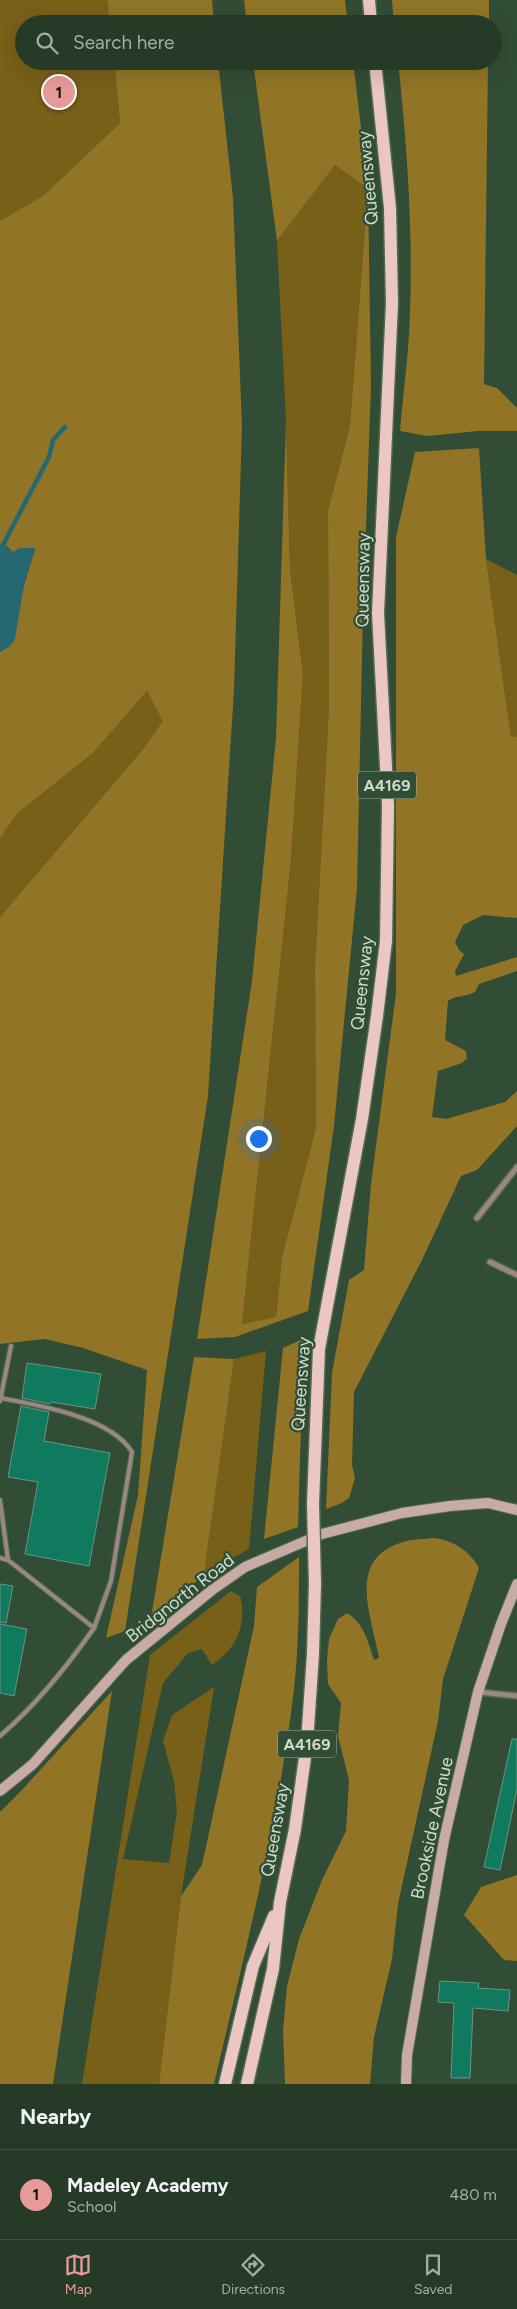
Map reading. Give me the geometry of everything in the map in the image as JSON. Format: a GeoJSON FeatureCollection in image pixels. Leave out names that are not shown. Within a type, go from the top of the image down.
{"type":"FeatureCollection","features":[{"type":"Feature","properties":{"kind":"main road"},"geometry":{"type":"LineString","coordinates":[[369,0],[370,15]]}},
{"type":"Feature","properties":{"kind":"main road","name":"Queensway"},"geometry":{"type":"LineString","coordinates":[[247,2084],[272,1969],[280,1902],[295,1829],[306,1744],[313,1654],[313,1504],[319,1349],[362,1119],[386,941],[388,805],[378,613],[392,302],[390,208],[376,70]]}},
{"type":"Feature","properties":{"kind":"main road","name":"Queensway"},"geometry":{"type":"LineString","coordinates":[[225,2084],[253,1966],[280,1902]]}},
{"type":"Feature","properties":{"kind":"street"},"geometry":{"type":"LineString","coordinates":[[476,1218],[517,1167]]}},
{"type":"Feature","properties":{"kind":"street"},"geometry":{"type":"LineString","coordinates":[[490,1262],[517,1275]]}},
{"type":"Feature","properties":{"kind":"street","name":"Bridgnorth Road"},"geometry":{"type":"LineString","coordinates":[[0,1791],[33,1764],[126,1660],[212,1590],[244,1567],[322,1534],[402,1514],[450,1506],[488,1503],[517,1510]]}},
{"type":"Feature","properties":{"kind":"street","name":"Brookside Avenue"},"geometry":{"type":"LineString","coordinates":[[406,2084],[407,2055],[444,1840],[478,1692],[517,1584]]}},
{"type":"Feature","properties":{"kind":"street"},"geometry":{"type":"LineString","coordinates":[[478,1692],[517,1696]]}},
{"type":"Feature","properties":{"kind":"lane"},"geometry":{"type":"LineString","coordinates":[[0,1736],[26,1713],[76,1654],[94,1628],[111,1581],[132,1452],[126,1442],[111,1431],[61,1410],[0,1399],[11,1346]]}},
{"type":"Feature","properties":{"kind":"lane"},"geometry":{"type":"LineString","coordinates":[[0,1500],[8,1560]]}},
{"type":"Feature","properties":{"kind":"lane"},"geometry":{"type":"LineString","coordinates":[[0,1558],[8,1560],[94,1628]]}},
{"type":"Feature","properties":{"kind":"shaded area"},"geometry":{"type":"Polygon","coordinates":[[[0,0],[107,0],[109,15],[15,15],[15,70],[115,70],[120,123],[44,195],[0,221],[0,0]]]}},
{"type":"Feature","properties":{"kind":"shaded area"},"geometry":{"type":"Polygon","coordinates":[[[107,0],[212,0],[213,15],[109,15],[107,0]]]}},
{"type":"Feature","properties":{"kind":"shaded area"},"geometry":{"type":"Polygon","coordinates":[[[244,0],[345,0],[347,15],[246,15],[244,0]]]}},
{"type":"Feature","properties":{"kind":"shaded area"},"geometry":{"type":"Polygon","coordinates":[[[392,0],[489,0],[489,15],[393,15],[392,0]]]}},
{"type":"Feature","properties":{"kind":"shaded area"},"geometry":{"type":"Polygon","coordinates":[[[115,70],[219,70],[233,198],[242,426],[234,690],[208,1096],[125,1631],[106,1638],[138,1495],[147,1370],[83,1348],[45,1339],[0,1344],[0,917],[143,749],[163,721],[147,691],[93,753],[18,813],[0,838],[0,652],[10,646],[24,585],[35,549],[13,552],[4,543],[0,544],[0,221],[44,195],[120,123],[115,70]]]}},
{"type":"Feature","properties":{"kind":"shaded area"},"geometry":{"type":"Polygon","coordinates":[[[254,70],[354,70],[368,187],[371,386],[363,611],[357,888],[334,1126],[308,1311],[235,1337],[197,1339],[252,981],[276,738],[286,420],[290,569],[303,674],[291,861],[242,1324],[276,1317],[282,1257],[316,1128],[315,966],[329,706],[328,511],[350,425],[368,188],[335,165],[277,241],[254,70]]]}},
{"type":"Feature","properties":{"kind":"shaded area"},"geometry":{"type":"Polygon","coordinates":[[[399,70],[488,70],[484,384],[497,388],[517,408],[517,431],[478,431],[427,436],[400,431],[407,358],[411,282],[410,218],[399,70]]]}},
{"type":"Feature","properties":{"kind":"shaded area"},"geometry":{"type":"Polygon","coordinates":[[[335,165],[368,187],[350,425],[328,511],[329,706],[315,966],[316,1128],[282,1257],[276,1317],[242,1324],[291,861],[303,674],[290,569],[286,420],[277,241],[335,165]]]}},
{"type":"Feature","properties":{"kind":"shaded area"},"geometry":{"type":"Polygon","coordinates":[[[479,448],[486,559],[511,737],[517,736],[517,918],[483,915],[463,925],[455,942],[459,950],[464,954],[455,971],[456,976],[517,957],[517,971],[479,984],[475,992],[448,1001],[445,1040],[466,1051],[467,1058],[462,1063],[438,1071],[432,1117],[446,1119],[505,1102],[517,1091],[517,1126],[477,1170],[461,1176],[422,1260],[354,1392],[352,1465],[355,1478],[349,1498],[326,1509],[332,1373],[349,1280],[364,1270],[371,1184],[396,993],[396,537],[415,452],[479,448]]]}},
{"type":"Feature","properties":{"kind":"shaded area"},"geometry":{"type":"Polygon","coordinates":[[[486,559],[517,575],[517,736],[511,737],[486,559]]]}},
{"type":"Feature","properties":{"kind":"shaded area"},"geometry":{"type":"Polygon","coordinates":[[[147,691],[164,721],[143,749],[0,917],[0,838],[18,813],[93,753],[147,691]]]}},
{"type":"Feature","properties":{"kind":"shaded area"},"geometry":{"type":"Polygon","coordinates":[[[307,1337],[301,1426],[298,1527],[264,1539],[283,1348],[307,1337]]]}},
{"type":"Feature","properties":{"kind":"shaded area"},"geometry":{"type":"Polygon","coordinates":[[[266,1351],[249,1549],[204,1574],[234,1359],[266,1351]]]}},
{"type":"Feature","properties":{"kind":"shaded area"},"geometry":{"type":"Polygon","coordinates":[[[194,1357],[234,1359],[204,1574],[150,1624],[194,1357]]]}},
{"type":"Feature","properties":{"kind":"shaded area"},"geometry":{"type":"Polygon","coordinates":[[[434,1538],[448,1541],[460,1547],[471,1556],[479,1568],[443,1679],[438,1721],[398,1904],[392,1959],[374,2037],[370,2084],[285,2084],[283,2030],[287,1986],[299,1939],[322,1880],[346,1831],[349,1780],[338,1736],[341,1703],[328,1684],[327,1660],[329,1639],[338,1619],[347,1613],[358,1622],[374,1660],[379,1658],[368,1608],[368,1575],[374,1562],[385,1550],[403,1542],[434,1538]]]}},
{"type":"Feature","properties":{"kind":"shaded area"},"geometry":{"type":"Polygon","coordinates":[[[299,1557],[296,1662],[286,1746],[259,1892],[214,2084],[159,2084],[181,1896],[202,1865],[254,1626],[257,1587],[299,1557]]]}},
{"type":"Feature","properties":{"kind":"shaded area"},"geometry":{"type":"Polygon","coordinates":[[[231,1591],[240,1596],[242,1615],[238,1635],[230,1649],[212,1665],[202,1649],[188,1653],[163,1683],[123,1859],[169,1863],[177,1811],[174,1781],[163,1741],[172,1715],[214,1687],[181,1896],[159,2084],[82,2084],[150,1655],[231,1591]]]}},
{"type":"Feature","properties":{"kind":"shaded area"},"geometry":{"type":"Polygon","coordinates":[[[112,1691],[53,2084],[0,2084],[0,1812],[112,1691]]]}},
{"type":"Feature","properties":{"kind":"shaded area"},"geometry":{"type":"Polygon","coordinates":[[[517,1875],[517,1961],[504,1960],[464,1915],[481,1887],[517,1875]]]}},
{"type":"Feature","properties":{"kind":"water"},"geometry":{"type":"Polygon","coordinates":[[[4,543],[13,552],[20,548],[35,548],[24,585],[15,639],[10,646],[0,652],[0,544],[4,543]]]}},
{"type":"Feature","properties":{"kind":"building"},"geometry":{"type":"Polygon","coordinates":[[[27,1363],[101,1374],[95,1409],[51,1402],[50,1404],[22,1398],[27,1363]]]}},
{"type":"Feature","properties":{"kind":"building"},"geometry":{"type":"Polygon","coordinates":[[[21,1406],[49,1412],[44,1441],[110,1453],[89,1566],[25,1554],[38,1482],[8,1477],[21,1406]]]}},
{"type":"Feature","properties":{"kind":"building"},"geometry":{"type":"Polygon","coordinates":[[[0,1584],[13,1586],[6,1623],[0,1622],[0,1584]]]}},
{"type":"Feature","properties":{"kind":"building"},"geometry":{"type":"Polygon","coordinates":[[[0,1624],[27,1629],[14,1696],[0,1693],[0,1624]]]}},
{"type":"Feature","properties":{"kind":"building"},"geometry":{"type":"Polygon","coordinates":[[[512,1739],[517,1739],[517,1789],[500,1870],[484,1867],[512,1739]]]}},
{"type":"Feature","properties":{"kind":"building"},"geometry":{"type":"Polygon","coordinates":[[[440,1981],[479,1983],[478,1988],[510,1990],[508,2011],[473,2008],[470,2078],[451,2078],[454,2003],[438,2002],[440,1981]]]}},
{"type":"Feature","properties":{"kind":"waterway"},"geometry":{"type":"LineString","coordinates":[[4,543],[49,457],[53,440],[65,427]]}},
{"type":"Feature","properties":{"kind":"place","name":"Madeley Academy"},"geometry":{"type":"Point","coordinates":[59,92]}}]}
